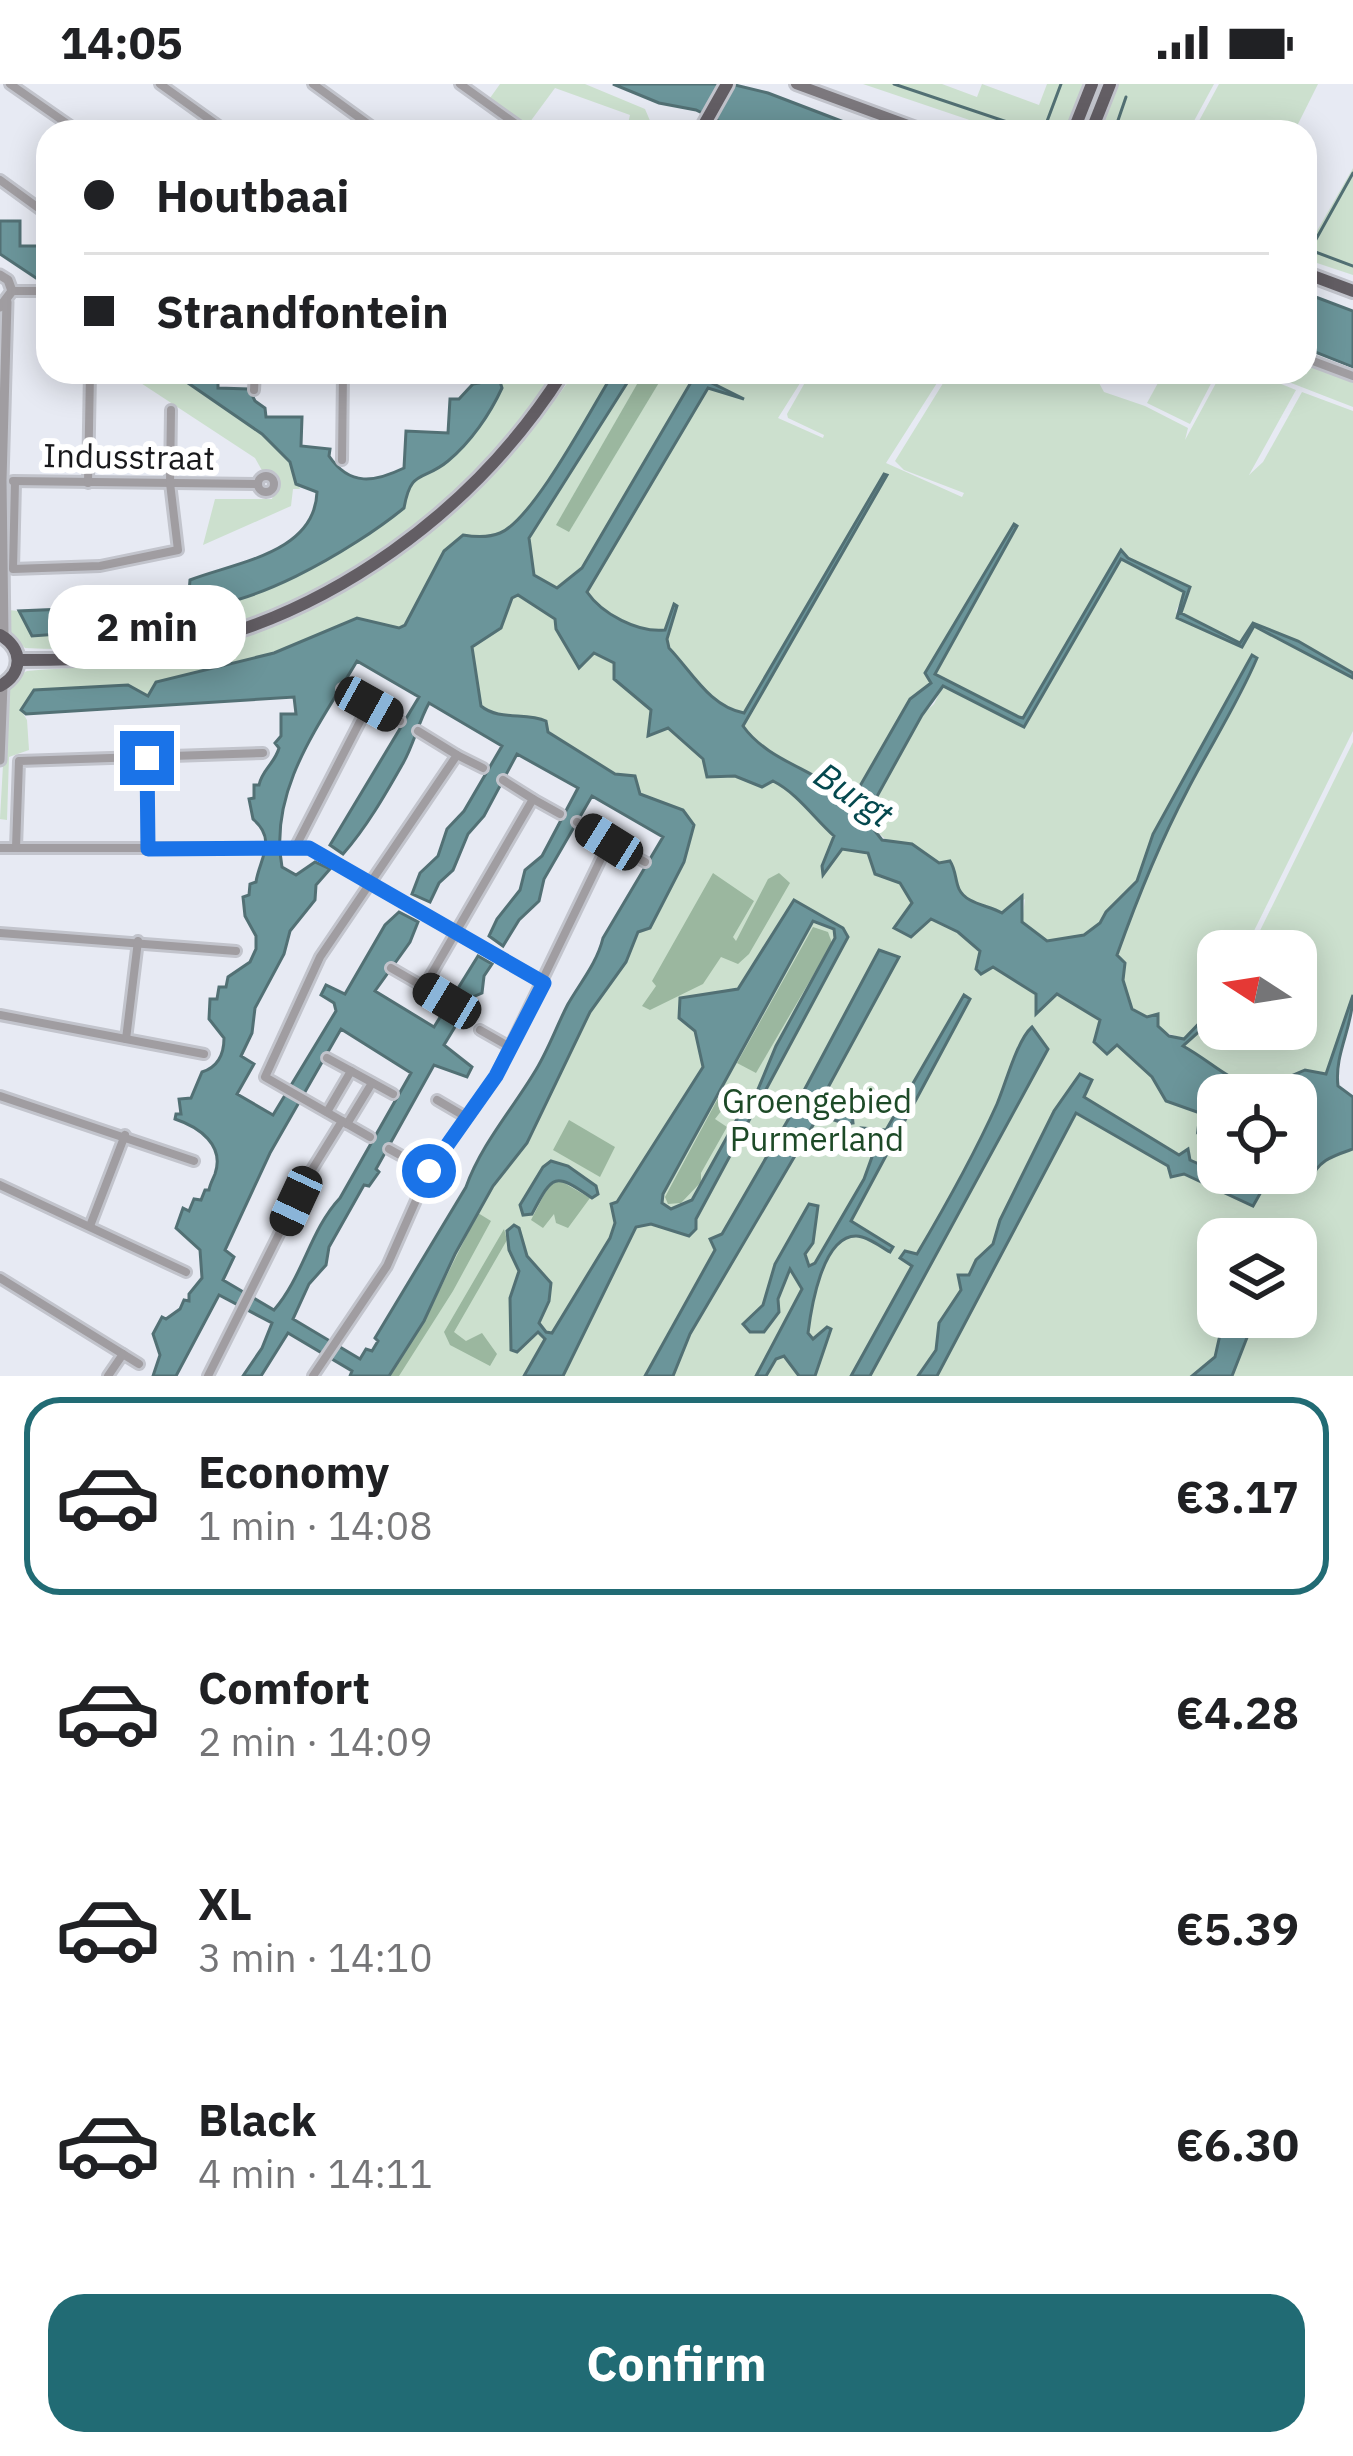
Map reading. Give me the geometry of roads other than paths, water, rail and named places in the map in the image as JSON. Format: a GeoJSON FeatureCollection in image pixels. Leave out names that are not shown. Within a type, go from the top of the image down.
{"type":"FeatureCollection","features":[{"type":"Feature","properties":{"kind":"main road"},"geometry":{"type":"LineString","coordinates":[[707,120],[727,84]]}},
{"type":"Feature","properties":{"kind":"main road"},"geometry":{"type":"LineString","coordinates":[[796,84],[894,120]]}},
{"type":"Feature","properties":{"kind":"main road"},"geometry":{"type":"LineString","coordinates":[[1078,120],[1092,84]]}},
{"type":"Feature","properties":{"kind":"main road"},"geometry":{"type":"LineString","coordinates":[[1096,120],[1110,84]]}},
{"type":"Feature","properties":{"kind":"main road"},"geometry":{"type":"LineString","coordinates":[[1317,278],[1353,291]]}},
{"type":"Feature","properties":{"kind":"main road"},"geometry":{"type":"LineString","coordinates":[[19,660],[88,660],[165,650],[236,632],[310,600],[368,568],[465,494],[519,434],[554,384]]}},
{"type":"Feature","properties":{"kind":"main road"},"geometry":{"type":"LineString","coordinates":[[2,635],[15,646],[19,660],[14,675],[2,685]]}},
{"type":"Feature","properties":{"kind":"street"},"geometry":{"type":"LineString","coordinates":[[10,84],[61,120]]}},
{"type":"Feature","properties":{"kind":"street"},"geometry":{"type":"LineString","coordinates":[[25,95],[32,84]]}},
{"type":"Feature","properties":{"kind":"street"},"geometry":{"type":"LineString","coordinates":[[160,84],[210,120]]}},
{"type":"Feature","properties":{"kind":"street"},"geometry":{"type":"LineString","coordinates":[[176,96],[184,84]]}},
{"type":"Feature","properties":{"kind":"street"},"geometry":{"type":"LineString","coordinates":[[313,84],[363,120]]}},
{"type":"Feature","properties":{"kind":"street"},"geometry":{"type":"LineString","coordinates":[[327,93],[333,84]]}},
{"type":"Feature","properties":{"kind":"street"},"geometry":{"type":"LineString","coordinates":[[460,84],[510,120]]}},
{"type":"Feature","properties":{"kind":"street"},"geometry":{"type":"LineString","coordinates":[[0,180],[36,206]]}},
{"type":"Feature","properties":{"kind":"street"},"geometry":{"type":"LineString","coordinates":[[0,275],[8,280],[2,635]]}},
{"type":"Feature","properties":{"kind":"street"},"geometry":{"type":"LineString","coordinates":[[6,300],[36,293]]}},
{"type":"Feature","properties":{"kind":"street"},"geometry":{"type":"LineString","coordinates":[[1317,362],[1353,376]]}},
{"type":"Feature","properties":{"kind":"street"},"geometry":{"type":"LineString","coordinates":[[88,483],[90,384]]}},
{"type":"Feature","properties":{"kind":"street"},"geometry":{"type":"LineString","coordinates":[[254,384],[254,390]]}},
{"type":"Feature","properties":{"kind":"street"},"geometry":{"type":"LineString","coordinates":[[342,460],[343,384]]}},
{"type":"Feature","properties":{"kind":"street"},"geometry":{"type":"LineString","coordinates":[[6,480],[13,569],[100,566],[178,550],[170,483],[171,410]]}},
{"type":"Feature","properties":{"kind":"street","name":"Indusstraat"},"geometry":{"type":"LineString","coordinates":[[6,480],[258,484]]}},
{"type":"Feature","properties":{"kind":"street"},"geometry":{"type":"LineString","coordinates":[[0,760],[2,685]]}},
{"type":"Feature","properties":{"kind":"street"},"geometry":{"type":"LineString","coordinates":[[342,689],[400,721]]}},
{"type":"Feature","properties":{"kind":"street"},"geometry":{"type":"LineString","coordinates":[[295,849],[369,704]]}},
{"type":"Feature","properties":{"kind":"street"},"geometry":{"type":"LineString","coordinates":[[418,731],[484,768]]}},
{"type":"Feature","properties":{"kind":"street"},"geometry":{"type":"LineString","coordinates":[[16,848],[20,761],[263,753]]}},
{"type":"Feature","properties":{"kind":"street"},"geometry":{"type":"LineString","coordinates":[[370,1138],[265,1077],[320,957],[458,755]]}},
{"type":"Feature","properties":{"kind":"street"},"geometry":{"type":"LineString","coordinates":[[147,758],[148,849]]}},
{"type":"Feature","properties":{"kind":"street"},"geometry":{"type":"LineString","coordinates":[[503,780],[560,814]]}},
{"type":"Feature","properties":{"kind":"street"},"geometry":{"type":"LineString","coordinates":[[424,987],[533,799]]}},
{"type":"Feature","properties":{"kind":"street"},"geometry":{"type":"LineString","coordinates":[[577,822],[645,862]]}},
{"type":"Feature","properties":{"kind":"street"},"geometry":{"type":"LineString","coordinates":[[313,1376],[387,1266],[429,1171],[510,1047],[609,842]]}},
{"type":"Feature","properties":{"kind":"street"},"geometry":{"type":"LineString","coordinates":[[0,848],[309,848],[544,983]]}},
{"type":"Feature","properties":{"kind":"street"},"geometry":{"type":"LineString","coordinates":[[0,933],[236,951]]}},
{"type":"Feature","properties":{"kind":"street"},"geometry":{"type":"LineString","coordinates":[[126,1039],[137,941]]}},
{"type":"Feature","properties":{"kind":"street"},"geometry":{"type":"LineString","coordinates":[[391,968],[447,1001]]}},
{"type":"Feature","properties":{"kind":"street"},"geometry":{"type":"LineString","coordinates":[[0,1015],[204,1054]]}},
{"type":"Feature","properties":{"kind":"street"},"geometry":{"type":"LineString","coordinates":[[481,1030],[510,1047]]}},
{"type":"Feature","properties":{"kind":"street"},"geometry":{"type":"LineString","coordinates":[[327,1058],[393,1094]]}},
{"type":"Feature","properties":{"kind":"street"},"geometry":{"type":"LineString","coordinates":[[327,1112],[351,1071]]}},
{"type":"Feature","properties":{"kind":"street"},"geometry":{"type":"LineString","coordinates":[[208,1376],[308,1177],[372,1083]]}},
{"type":"Feature","properties":{"kind":"street"},"geometry":{"type":"LineString","coordinates":[[0,1096],[194,1161]]}},
{"type":"Feature","properties":{"kind":"street"},"geometry":{"type":"LineString","coordinates":[[437,1100],[466,1117]]}},
{"type":"Feature","properties":{"kind":"street"},"geometry":{"type":"LineString","coordinates":[[90,1226],[125,1135]]}},
{"type":"Feature","properties":{"kind":"street"},"geometry":{"type":"LineString","coordinates":[[389,1149],[429,1171]]}},
{"type":"Feature","properties":{"kind":"street"},"geometry":{"type":"LineString","coordinates":[[0,1184],[186,1272]]}},
{"type":"Feature","properties":{"kind":"street"},"geometry":{"type":"LineString","coordinates":[[0,1278],[139,1364]]}},
{"type":"Feature","properties":{"kind":"street"},"geometry":{"type":"LineString","coordinates":[[108,1376],[123,1354]]}},
{"type":"Feature","properties":{"kind":"water"},"geometry":{"type":"Polygon","coordinates":[[[613,84],[731,84],[839,120],[716,120],[696,110],[659,103],[613,84]]]}},
{"type":"Feature","properties":{"kind":"water"},"geometry":{"type":"Polygon","coordinates":[[[0,221],[20,221],[20,246],[36,246],[36,278],[0,254],[0,221]]]}},
{"type":"Feature","properties":{"kind":"water"},"geometry":{"type":"Polygon","coordinates":[[[1317,298],[1353,311],[1353,367],[1317,353],[1317,298]]]}},
{"type":"Feature","properties":{"kind":"water"},"geometry":{"type":"Polygon","coordinates":[[[189,384],[249,389],[265,408],[266,417],[302,417],[301,446],[330,449],[337,466],[364,479],[404,468],[406,431],[448,433],[450,399],[459,399],[473,384],[501,384],[502,388],[464,445],[448,461],[414,481],[404,508],[327,560],[232,601],[177,605],[164,619],[101,631],[32,636],[19,611],[112,607],[189,592],[190,580],[270,552],[303,529],[313,513],[317,492],[296,484],[290,462],[262,434],[189,384]]]}},
{"type":"Feature","properties":{"kind":"water","name":"Burgt"},"geometry":{"type":"Polygon","coordinates":[[[607,384],[626,384],[529,538],[534,575],[557,588],[582,568],[690,384],[714,384],[744,399],[708,388],[587,592],[622,620],[655,630],[665,630],[674,604],[677,606],[667,639],[669,648],[711,696],[744,713],[887,475],[743,726],[777,756],[843,795],[856,793],[910,699],[931,683],[925,673],[1014,524],[935,674],[1019,717],[1023,718],[1121,550],[1128,558],[1190,587],[1181,613],[1240,643],[1253,623],[1298,641],[1353,673],[1353,678],[1254,626],[1242,647],[1177,618],[1184,592],[1121,559],[1024,727],[943,686],[865,818],[882,840],[912,844],[939,863],[950,861],[959,889],[972,901],[1002,913],[1022,896],[1022,922],[1047,941],[1084,935],[1137,881],[1153,834],[1252,655],[1257,658],[1167,831],[1117,955],[1125,963],[1123,980],[1132,1009],[1147,1017],[1158,1014],[1158,1026],[1169,1036],[1184,1039],[1197,1025],[1197,1034],[1183,1046],[1225,1074],[1197,1074],[1197,1112],[1166,1101],[1152,1077],[1117,1045],[1107,1054],[1094,1042],[1100,1020],[1057,994],[1036,1014],[1036,994],[993,967],[981,974],[976,969],[980,951],[958,932],[931,919],[911,937],[894,928],[912,903],[900,883],[875,874],[868,853],[842,849],[823,875],[834,836],[798,799],[773,781],[762,787],[735,776],[707,777],[703,759],[668,728],[648,736],[651,710],[614,679],[614,663],[594,653],[579,668],[555,619],[518,595],[512,598],[501,628],[472,647],[481,706],[546,721],[548,732],[615,774],[635,776],[640,794],[683,810],[694,825],[684,862],[650,928],[638,932],[626,962],[590,1012],[527,1143],[493,1186],[424,1321],[389,1376],[350,1376],[352,1371],[288,1333],[261,1376],[243,1376],[272,1323],[219,1295],[176,1376],[153,1376],[160,1355],[153,1334],[162,1317],[166,1319],[184,1300],[189,1301],[202,1278],[200,1250],[176,1228],[183,1208],[189,1211],[194,1199],[201,1200],[209,1190],[217,1164],[208,1139],[175,1119],[181,1114],[179,1099],[191,1098],[202,1072],[221,1054],[224,1038],[209,1019],[210,999],[217,999],[219,987],[226,987],[228,977],[250,962],[256,949],[243,897],[256,882],[266,842],[253,819],[249,799],[254,798],[254,785],[259,785],[279,748],[275,743],[281,736],[281,714],[296,714],[294,697],[26,714],[21,710],[34,690],[128,685],[148,696],[156,682],[274,653],[357,618],[399,628],[405,625],[444,551],[463,535],[500,533],[529,507],[607,384]],[[357,661],[313,734],[290,785],[280,839],[282,867],[296,875],[315,862],[330,869],[316,885],[315,900],[290,931],[284,954],[255,1008],[252,1033],[241,1056],[254,1064],[237,1094],[273,1115],[336,1011],[334,1003],[321,995],[326,985],[345,994],[385,925],[399,912],[418,922],[410,942],[375,991],[434,1027],[478,956],[492,964],[484,976],[482,993],[473,997],[444,1045],[472,1067],[467,1077],[434,1065],[376,1169],[379,1172],[369,1186],[364,1185],[329,1247],[326,1265],[309,1284],[293,1319],[360,1359],[366,1349],[372,1351],[375,1338],[488,1142],[539,1065],[603,938],[663,837],[592,796],[544,879],[539,901],[519,920],[503,946],[489,936],[497,919],[520,890],[525,870],[542,856],[578,788],[517,754],[484,816],[468,834],[453,870],[439,883],[430,902],[412,894],[420,873],[438,856],[447,829],[464,811],[502,746],[429,703],[396,776],[367,822],[343,854],[330,845],[419,697],[357,661]],[[341,1029],[270,1153],[225,1250],[234,1257],[223,1280],[274,1310],[411,1073],[341,1029]]]}},
{"type":"Feature","properties":{"kind":"water"},"geometry":{"type":"Polygon","coordinates":[[[794,900],[843,928],[848,937],[762,1097],[756,1094],[776,1046],[835,938],[834,929],[813,921],[663,1194],[662,1203],[671,1209],[692,1200],[742,1110],[752,1115],[696,1219],[696,1229],[689,1236],[651,1224],[636,1227],[563,1376],[524,1376],[545,1339],[538,1332],[517,1352],[511,1350],[510,1298],[519,1271],[507,1231],[514,1225],[519,1228],[527,1256],[551,1283],[539,1323],[552,1333],[610,1238],[615,1223],[611,1204],[617,1202],[703,1067],[695,1031],[679,1018],[680,998],[738,989],[794,900]]]}},
{"type":"Feature","properties":{"kind":"water"},"geometry":{"type":"Polygon","coordinates":[[[879,950],[899,957],[825,1093],[852,1113],[853,1123],[819,1115],[690,1334],[673,1376],[645,1376],[715,1250],[710,1239],[722,1234],[879,950]]]}},
{"type":"Feature","properties":{"kind":"water"},"geometry":{"type":"Polygon","coordinates":[[[964,995],[970,999],[851,1221],[893,1247],[890,1252],[856,1236],[844,1239],[827,1260],[808,1333],[813,1339],[827,1327],[831,1329],[815,1376],[799,1376],[784,1356],[776,1359],[766,1376],[756,1376],[802,1289],[790,1269],[778,1299],[779,1312],[764,1332],[750,1332],[743,1324],[763,1305],[775,1264],[809,1204],[818,1206],[813,1243],[805,1254],[809,1266],[815,1263],[864,1179],[877,1143],[863,1128],[886,1130],[964,995]]]}},
{"type":"Feature","properties":{"kind":"water"},"geometry":{"type":"Polygon","coordinates":[[[1353,995],[1337,1074],[1338,1086],[1353,1097],[1353,1149],[1317,1169],[1317,1074],[1296,1074],[1305,1070],[1326,1074],[1353,995]]]}},
{"type":"Feature","properties":{"kind":"water"},"geometry":{"type":"Polygon","coordinates":[[[1032,1027],[1048,1049],[870,1376],[851,1376],[912,1266],[900,1258],[905,1251],[917,1254],[979,1142],[1032,1027]]]}},
{"type":"Feature","properties":{"kind":"water"},"geometry":{"type":"Polygon","coordinates":[[[1080,1074],[1092,1080],[1084,1097],[1179,1155],[1188,1149],[1190,1160],[1197,1163],[1197,1180],[1184,1174],[1171,1177],[1168,1166],[1076,1113],[937,1376],[918,1376],[936,1350],[939,1323],[961,1290],[958,1275],[969,1275],[976,1260],[993,1244],[1000,1220],[1054,1111],[1080,1074]]]}},
{"type":"Feature","properties":{"kind":"water"},"geometry":{"type":"Polygon","coordinates":[[[551,1161],[568,1166],[596,1186],[598,1194],[592,1198],[556,1181],[532,1214],[523,1215],[520,1205],[551,1161]]]}},
{"type":"Feature","properties":{"kind":"water"},"geometry":{"type":"Polygon","coordinates":[[[1227,1194],[1260,1194],[1253,1206],[1227,1194]]]}},
{"type":"Feature","properties":{"kind":"water"},"geometry":{"type":"Polygon","coordinates":[[[1219,1338],[1247,1338],[1232,1376],[1192,1376],[1215,1357],[1219,1338]]]}},
{"type":"Feature","properties":{"kind":"waterway"},"geometry":{"type":"LineString","coordinates":[[894,84],[1001,120]]}},
{"type":"Feature","properties":{"kind":"waterway"},"geometry":{"type":"LineString","coordinates":[[1048,120],[1061,84]]}},
{"type":"Feature","properties":{"kind":"waterway"},"geometry":{"type":"LineString","coordinates":[[1118,120],[1126,97]]}},
{"type":"Feature","properties":{"kind":"waterway"},"geometry":{"type":"LineString","coordinates":[[1317,237],[1353,173]]}},
{"type":"Feature","properties":{"kind":"waterway"},"geometry":{"type":"LineString","coordinates":[[1317,253],[1353,266]]}},
{"type":"Feature","properties":{"kind":"park label","name":"Groengebied Purmerland"},"geometry":{"type":"Point","coordinates":[817,1119]}}]}
